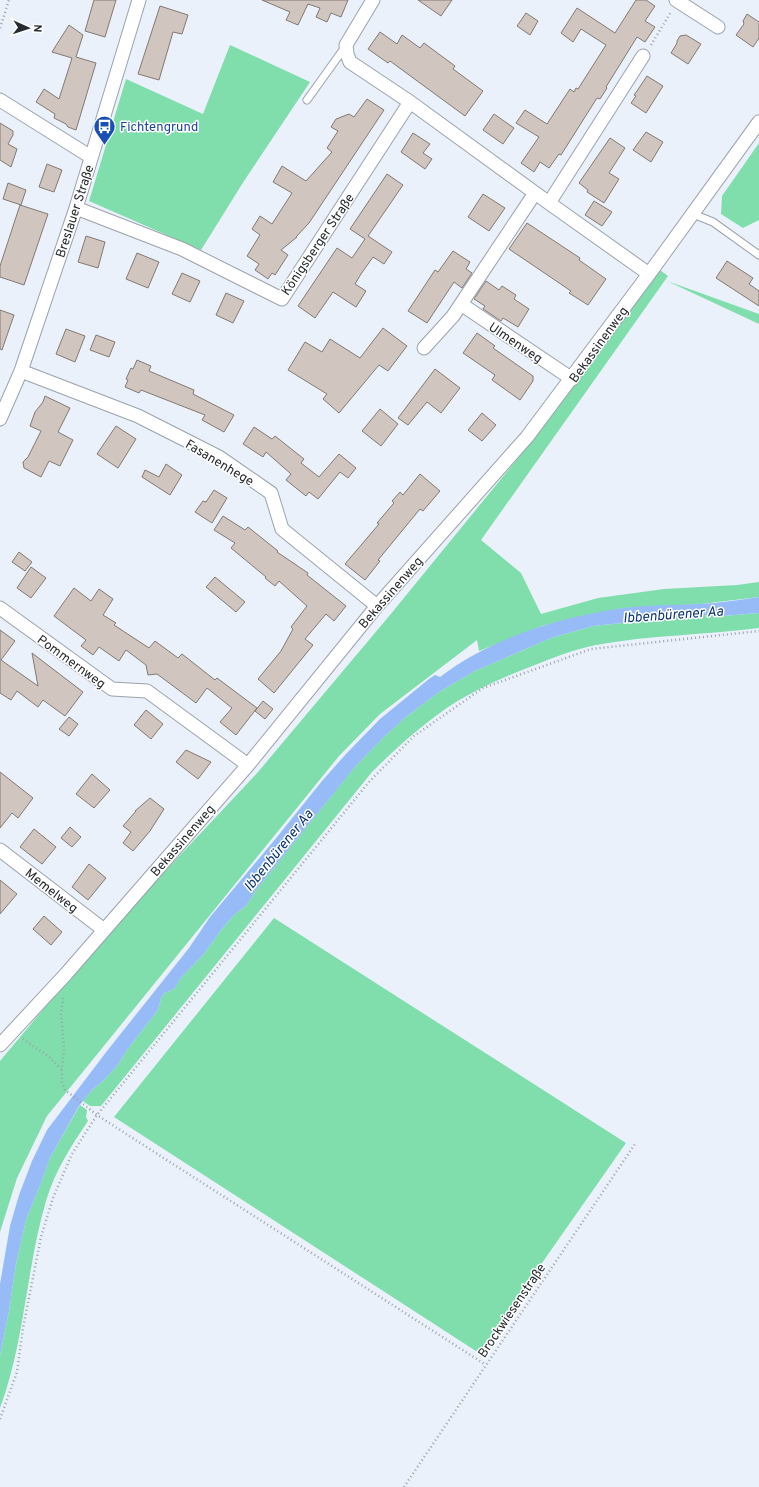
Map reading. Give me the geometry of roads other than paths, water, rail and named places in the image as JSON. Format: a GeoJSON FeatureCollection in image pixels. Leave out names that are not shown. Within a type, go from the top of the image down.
{"type":"FeatureCollection","features":[{"type":"Feature","properties":{"kind":"street","name":"Breslauer Straße"},"geometry":{"type":"LineString","coordinates":[[0,419],[21,371],[76,208],[139,0]]}},
{"type":"Feature","properties":{"kind":"street"},"geometry":{"type":"LineString","coordinates":[[373,0],[346,45],[350,62],[410,102],[649,274]]}},
{"type":"Feature","properties":{"kind":"street"},"geometry":{"type":"LineString","coordinates":[[678,0],[718,27]]}},
{"type":"Feature","properties":{"kind":"street"},"geometry":{"type":"LineString","coordinates":[[549,203],[643,56]]}},
{"type":"Feature","properties":{"kind":"street"},"geometry":{"type":"LineString","coordinates":[[0,100],[91,157]]}},
{"type":"Feature","properties":{"kind":"street","name":"Königsberger Straße"},"geometry":{"type":"LineString","coordinates":[[76,208],[182,249],[282,299],[410,102]]}},
{"type":"Feature","properties":{"kind":"street","name":"Bekassinenweg"},"geometry":{"type":"LineString","coordinates":[[3,1042],[66,974],[248,765],[377,606],[528,437],[759,122]]}},
{"type":"Feature","properties":{"kind":"street"},"geometry":{"type":"LineString","coordinates":[[424,348],[453,316],[535,193]]}},
{"type":"Feature","properties":{"kind":"street","name":"Ulmenweg"},"geometry":{"type":"LineString","coordinates":[[461,304],[572,379]]}},
{"type":"Feature","properties":{"kind":"street","name":"Fasanenhege"},"geometry":{"type":"LineString","coordinates":[[21,371],[138,416],[218,457],[271,493],[282,529],[377,606]]}},
{"type":"Feature","properties":{"kind":"street","name":"Pommernweg"},"geometry":{"type":"LineString","coordinates":[[0,608],[112,689],[147,691],[248,765]]}},
{"type":"Feature","properties":{"kind":"street","name":"Memelweg"},"geometry":{"type":"LineString","coordinates":[[0,850],[104,930]]}},
{"type":"Feature","properties":{"kind":"lane"},"geometry":{"type":"LineString","coordinates":[[307,100],[346,45]]}},
{"type":"Feature","properties":{"kind":"lane"},"geometry":{"type":"LineString","coordinates":[[693,214],[713,222],[759,255]]}},
{"type":"Feature","properties":{"kind":"water","name":"Ibbenbürener Aa"},"geometry":{"type":"Polygon","coordinates":[[[759,597],[759,613],[723,616],[700,615],[593,626],[551,638],[475,671],[439,692],[406,717],[386,735],[354,768],[257,889],[246,906],[235,914],[221,930],[204,954],[181,978],[174,989],[165,993],[161,998],[158,1010],[127,1050],[118,1065],[92,1090],[79,1106],[50,1158],[26,1220],[16,1264],[0,1356],[0,1284],[10,1226],[19,1195],[32,1161],[47,1130],[107,1051],[189,948],[210,917],[322,781],[380,719],[435,675],[440,677],[481,651],[527,631],[575,617],[623,608],[706,604],[759,597]]]}},
{"type":"Feature","properties":{"kind":"place","name":"Fichtengrund"},"geometry":{"type":"Point","coordinates":[105,146]}}]}
